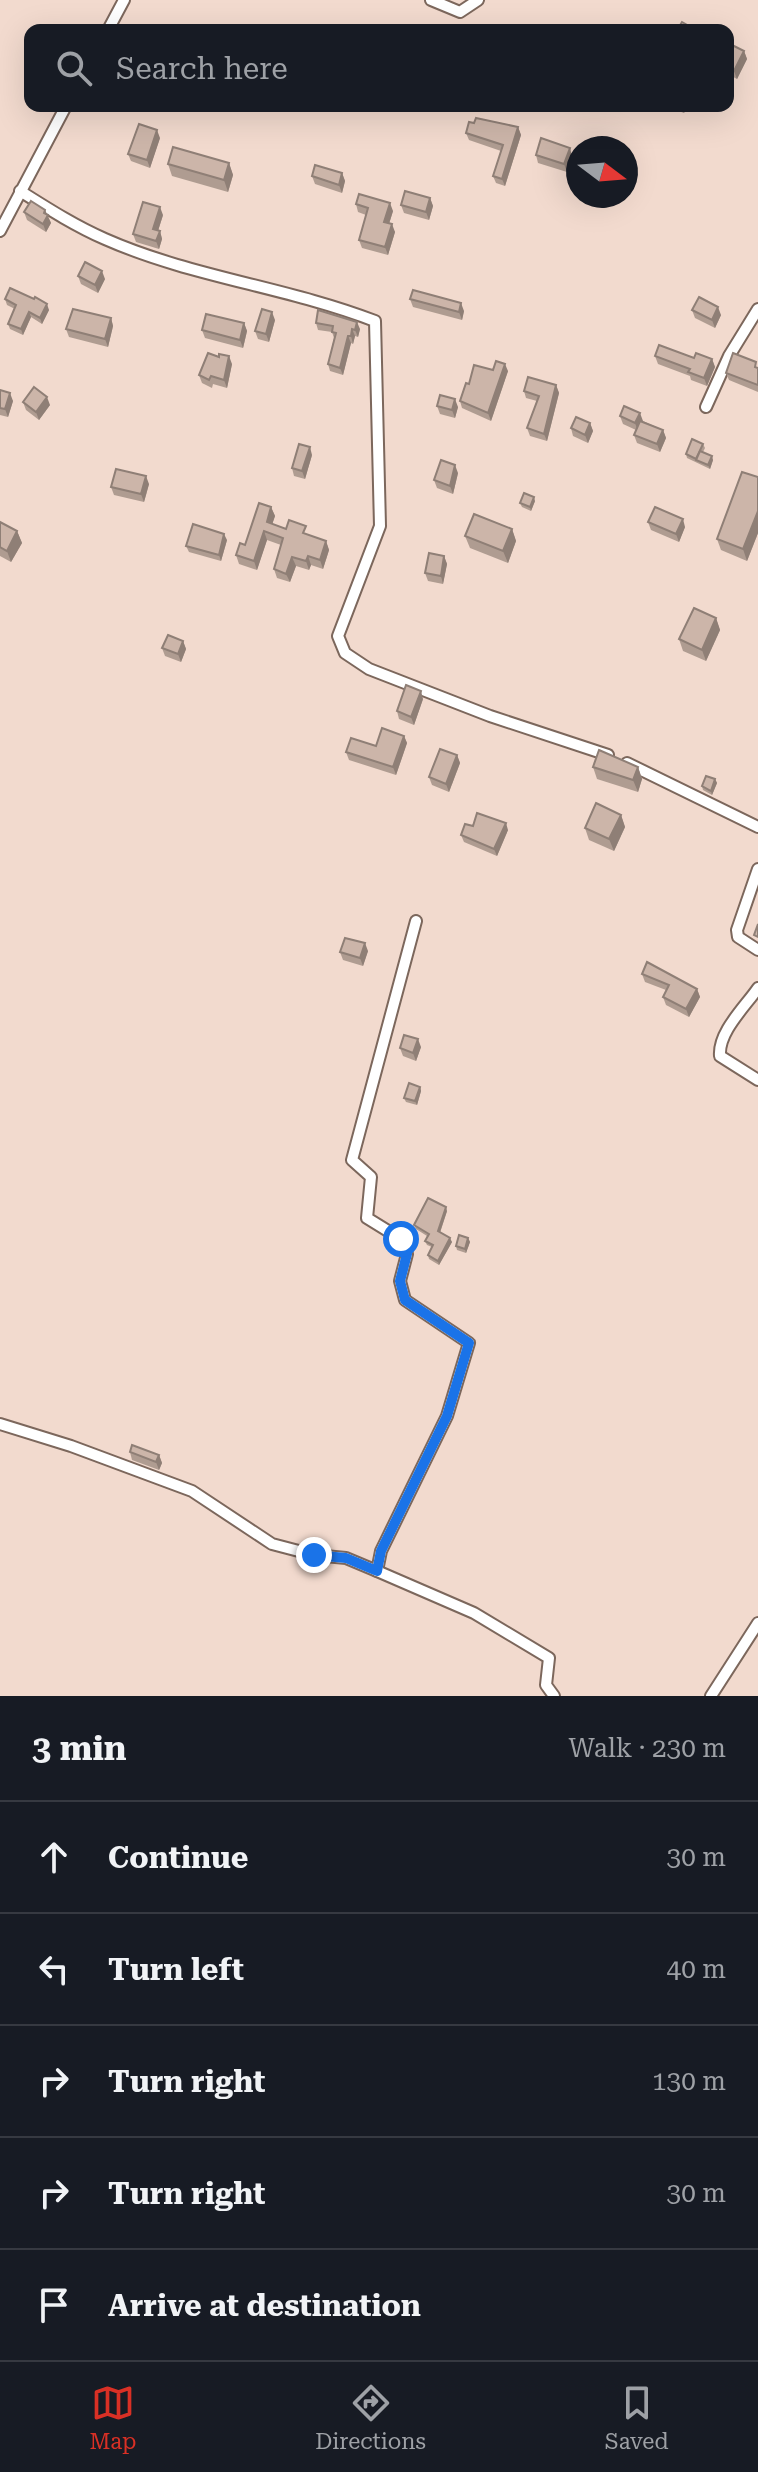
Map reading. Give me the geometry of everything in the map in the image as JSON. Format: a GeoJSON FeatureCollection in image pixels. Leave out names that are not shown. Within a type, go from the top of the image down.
{"type":"FeatureCollection","features":[{"type":"Feature","properties":{"kind":"street"},"geometry":{"type":"LineString","coordinates":[[111,24],[124,0]]}},
{"type":"Feature","properties":{"kind":"street"},"geometry":{"type":"LineString","coordinates":[[431,0],[460,12],[478,0]]}},
{"type":"Feature","properties":{"kind":"street"},"geometry":{"type":"LineString","coordinates":[[0,231],[63,112]]}},
{"type":"Feature","properties":{"kind":"street"},"geometry":{"type":"LineString","coordinates":[[20,191],[105,239],[173,263],[290,292],[375,321],[380,526],[338,636],[345,653],[369,669],[490,716],[592,748],[758,827]]}},
{"type":"Feature","properties":{"kind":"street"},"geometry":{"type":"LineString","coordinates":[[706,407],[729,356],[758,309]]}},
{"type":"Feature","properties":{"kind":"street"},"geometry":{"type":"LineString","coordinates":[[758,869],[737,923],[738,937],[758,950]]}},
{"type":"Feature","properties":{"kind":"street"},"geometry":{"type":"LineString","coordinates":[[377,1571],[381,1551],[447,1416],[469,1343],[405,1300],[400,1281],[407,1254],[401,1239],[367,1218],[371,1177],[352,1160],[416,921]]}},
{"type":"Feature","properties":{"kind":"street"},"geometry":{"type":"LineString","coordinates":[[758,988],[719,1047],[720,1056],[728,1063],[758,1080]]}},
{"type":"Feature","properties":{"kind":"street"},"geometry":{"type":"LineString","coordinates":[[0,1424],[71,1446],[192,1491],[272,1544],[314,1555],[346,1558],[474,1613],[549,1658],[546,1685],[554,1696]]}},
{"type":"Feature","properties":{"kind":"street"},"geometry":{"type":"LineString","coordinates":[[711,1696],[758,1623]]}},
{"type":"Feature","properties":{"kind":"building"},"geometry":{"type":"Polygon","coordinates":[[[734,46],[744,51],[734,71],[734,46]]]}},
{"type":"Feature","properties":{"kind":"building"},"geometry":{"type":"Polygon","coordinates":[[[476,118],[518,127],[502,179],[493,176],[503,145],[466,133],[469,122],[474,123],[476,118]]]}},
{"type":"Feature","properties":{"kind":"building"},"geometry":{"type":"Polygon","coordinates":[[[139,124],[157,130],[147,160],[128,154],[139,124]]]}},
{"type":"Feature","properties":{"kind":"building"},"geometry":{"type":"Polygon","coordinates":[[[541,138],[566,147],[564,164],[536,155],[541,138]]]}},
{"type":"Feature","properties":{"kind":"building"},"geometry":{"type":"Polygon","coordinates":[[[173,147],[229,163],[224,180],[168,164],[173,147]]]}},
{"type":"Feature","properties":{"kind":"building"},"geometry":{"type":"Polygon","coordinates":[[[315,165],[342,173],[339,185],[312,176],[315,165]]]}},
{"type":"Feature","properties":{"kind":"building"},"geometry":{"type":"Polygon","coordinates":[[[405,191],[430,198],[426,212],[401,205],[405,191]]]}},
{"type":"Feature","properties":{"kind":"building"},"geometry":{"type":"Polygon","coordinates":[[[359,194],[390,203],[384,222],[392,224],[385,247],[359,240],[368,208],[356,204],[359,194]]]}},
{"type":"Feature","properties":{"kind":"building"},"geometry":{"type":"Polygon","coordinates":[[[31,201],[48,215],[43,224],[24,212],[31,201]]]}},
{"type":"Feature","properties":{"kind":"building"},"geometry":{"type":"Polygon","coordinates":[[[143,202],[160,207],[153,229],[160,231],[156,241],[133,234],[143,202]]]}},
{"type":"Feature","properties":{"kind":"building"},"geometry":{"type":"Polygon","coordinates":[[[85,262],[102,271],[95,285],[78,276],[85,262]]]}},
{"type":"Feature","properties":{"kind":"building"},"geometry":{"type":"Polygon","coordinates":[[[10,288],[47,304],[40,318],[29,312],[21,329],[8,324],[16,305],[5,299],[10,288]]]}},
{"type":"Feature","properties":{"kind":"building"},"geometry":{"type":"Polygon","coordinates":[[[413,290],[461,303],[459,312],[410,299],[413,290]]]}},
{"type":"Feature","properties":{"kind":"building"},"geometry":{"type":"Polygon","coordinates":[[[699,297],[718,307],[712,320],[692,310],[699,297]]]}},
{"type":"Feature","properties":{"kind":"building"},"geometry":{"type":"Polygon","coordinates":[[[73,309],[111,318],[105,339],[66,329],[73,309]]]}},
{"type":"Feature","properties":{"kind":"building"},"geometry":{"type":"Polygon","coordinates":[[[262,309],[272,312],[266,334],[255,331],[262,309]]]}},
{"type":"Feature","properties":{"kind":"building"},"geometry":{"type":"Polygon","coordinates":[[[318,310],[357,322],[355,330],[352,329],[351,336],[348,336],[340,368],[328,364],[336,333],[332,332],[333,326],[316,323],[318,310]]]}},
{"type":"Feature","properties":{"kind":"building"},"geometry":{"type":"Polygon","coordinates":[[[206,314],[244,323],[240,340],[202,330],[206,314]]]}},
{"type":"Feature","properties":{"kind":"building"},"geometry":{"type":"Polygon","coordinates":[[[659,345],[694,358],[696,353],[712,359],[704,378],[688,372],[690,369],[655,356],[659,345]]]}},
{"type":"Feature","properties":{"kind":"building"},"geometry":{"type":"Polygon","coordinates":[[[208,353],[219,357],[219,354],[229,356],[224,380],[211,376],[209,380],[199,375],[208,353]]]}},
{"type":"Feature","properties":{"kind":"building"},"geometry":{"type":"Polygon","coordinates":[[[733,353],[756,362],[758,385],[726,373],[733,353]]]}},
{"type":"Feature","properties":{"kind":"building"},"geometry":{"type":"Polygon","coordinates":[[[496,361],[505,364],[488,413],[460,401],[474,365],[493,370],[496,361]]]}},
{"type":"Feature","properties":{"kind":"building"},"geometry":{"type":"Polygon","coordinates":[[[528,377],[556,385],[544,434],[527,428],[539,396],[524,391],[528,377]]]}},
{"type":"Feature","properties":{"kind":"building"},"geometry":{"type":"Polygon","coordinates":[[[34,387],[47,397],[36,412],[23,402],[34,387]]]}},
{"type":"Feature","properties":{"kind":"building"},"geometry":{"type":"Polygon","coordinates":[[[0,390],[10,393],[5,409],[0,408],[0,390]]]}},
{"type":"Feature","properties":{"kind":"building"},"geometry":{"type":"Polygon","coordinates":[[[440,395],[455,399],[452,410],[437,406],[440,395]]]}},
{"type":"Feature","properties":{"kind":"building"},"geometry":{"type":"Polygon","coordinates":[[[624,406],[640,413],[635,423],[620,416],[624,406]]]}},
{"type":"Feature","properties":{"kind":"building"},"geometry":{"type":"Polygon","coordinates":[[[576,417],[590,423],[585,435],[571,428],[576,417]]]}},
{"type":"Feature","properties":{"kind":"building"},"geometry":{"type":"Polygon","coordinates":[[[640,421],[663,430],[657,444],[634,435],[640,421]]]}},
{"type":"Feature","properties":{"kind":"building"},"geometry":{"type":"Polygon","coordinates":[[[692,439],[703,444],[696,459],[686,454],[692,439]]]}},
{"type":"Feature","properties":{"kind":"building"},"geometry":{"type":"Polygon","coordinates":[[[299,444],[310,447],[302,471],[292,468],[299,444]]]}},
{"type":"Feature","properties":{"kind":"building"},"geometry":{"type":"Polygon","coordinates":[[[700,451],[712,456],[708,465],[696,460],[700,451]]]}},
{"type":"Feature","properties":{"kind":"building"},"geometry":{"type":"Polygon","coordinates":[[[441,460],[455,465],[450,486],[434,480],[441,460]]]}},
{"type":"Feature","properties":{"kind":"building"},"geometry":{"type":"Polygon","coordinates":[[[116,469],[146,476],[141,494],[111,487],[116,469]]]}},
{"type":"Feature","properties":{"kind":"building"},"geometry":{"type":"Polygon","coordinates":[[[742,472],[758,477],[758,511],[743,549],[717,539],[742,472]]]}},
{"type":"Feature","properties":{"kind":"building"},"geometry":{"type":"Polygon","coordinates":[[[524,493],[534,497],[530,507],[520,503],[524,493]]]}},
{"type":"Feature","properties":{"kind":"building"},"geometry":{"type":"Polygon","coordinates":[[[259,503],[271,507],[267,522],[286,529],[289,520],[306,526],[303,533],[326,541],[320,560],[308,556],[306,561],[292,557],[286,574],[274,569],[283,538],[264,531],[254,561],[236,555],[240,543],[245,545],[259,503]]]}},
{"type":"Feature","properties":{"kind":"building"},"geometry":{"type":"Polygon","coordinates":[[[655,507],[683,519],[676,534],[648,522],[655,507]]]}},
{"type":"Feature","properties":{"kind":"building"},"geometry":{"type":"Polygon","coordinates":[[[474,514],[512,529],[503,551],[465,536],[474,514]]]}},
{"type":"Feature","properties":{"kind":"building"},"geometry":{"type":"Polygon","coordinates":[[[0,522],[17,531],[7,551],[0,547],[0,522]]]}},
{"type":"Feature","properties":{"kind":"building"},"geometry":{"type":"Polygon","coordinates":[[[193,524],[224,534],[219,555],[186,546],[193,524]]]}},
{"type":"Feature","properties":{"kind":"building"},"geometry":{"type":"Polygon","coordinates":[[[429,553],[444,556],[441,576],[425,573],[429,553]]]}},
{"type":"Feature","properties":{"kind":"building"},"geometry":{"type":"Polygon","coordinates":[[[694,608],[716,618],[702,650],[679,639],[694,608]]]}},
{"type":"Feature","properties":{"kind":"building"},"geometry":{"type":"Polygon","coordinates":[[[168,635],[183,641],[178,654],[162,648],[168,635]]]}},
{"type":"Feature","properties":{"kind":"building"},"geometry":{"type":"Polygon","coordinates":[[[406,685],[421,691],[411,717],[397,711],[406,685]]]}},
{"type":"Feature","properties":{"kind":"building"},"geometry":{"type":"Polygon","coordinates":[[[382,728],[404,736],[393,767],[346,752],[351,738],[376,746],[382,728]]]}},
{"type":"Feature","properties":{"kind":"building"},"geometry":{"type":"Polygon","coordinates":[[[440,749],[457,755],[446,784],[429,777],[440,749]]]}},
{"type":"Feature","properties":{"kind":"building"},"geometry":{"type":"Polygon","coordinates":[[[599,750],[638,767],[633,780],[593,767],[599,750]]]}},
{"type":"Feature","properties":{"kind":"building"},"geometry":{"type":"Polygon","coordinates":[[[706,776],[715,779],[711,791],[702,786],[706,776]]]}},
{"type":"Feature","properties":{"kind":"building"},"geometry":{"type":"Polygon","coordinates":[[[596,803],[621,815],[609,839],[585,828],[596,803]]]}},
{"type":"Feature","properties":{"kind":"building"},"geometry":{"type":"Polygon","coordinates":[[[477,813],[506,823],[494,849],[461,835],[465,824],[473,826],[477,813]]]}},
{"type":"Feature","properties":{"kind":"building"},"geometry":{"type":"Polygon","coordinates":[[[345,938],[365,943],[360,958],[340,952],[345,938]]]}},
{"type":"Feature","properties":{"kind":"building"},"geometry":{"type":"Polygon","coordinates":[[[647,962],[697,989],[686,1009],[663,997],[669,985],[642,974],[647,962]]]}},
{"type":"Feature","properties":{"kind":"building"},"geometry":{"type":"Polygon","coordinates":[[[404,1035],[418,1039],[413,1053],[400,1048],[404,1035]]]}},
{"type":"Feature","properties":{"kind":"building"},"geometry":{"type":"Polygon","coordinates":[[[409,1083],[420,1087],[415,1101],[404,1098],[409,1083]]]}},
{"type":"Feature","properties":{"kind":"building"},"geometry":{"type":"Polygon","coordinates":[[[428,1198],[446,1207],[438,1231],[450,1238],[438,1261],[428,1255],[433,1245],[425,1241],[429,1234],[414,1225],[428,1198]]]}},
{"type":"Feature","properties":{"kind":"building"},"geometry":{"type":"Polygon","coordinates":[[[459,1235],[468,1238],[465,1249],[456,1246],[459,1235]]]}},
{"type":"Feature","properties":{"kind":"building"},"geometry":{"type":"Polygon","coordinates":[[[132,1445],[159,1455],[156,1462],[130,1452],[132,1445]]]}},
{"type":"Feature","properties":{"kind":"route"},"geometry":{"type":"LineString","coordinates":[[314,1555],[346,1558],[377,1571],[381,1551],[447,1416],[469,1343],[405,1300],[400,1281],[407,1254],[401,1239]]}}]}
